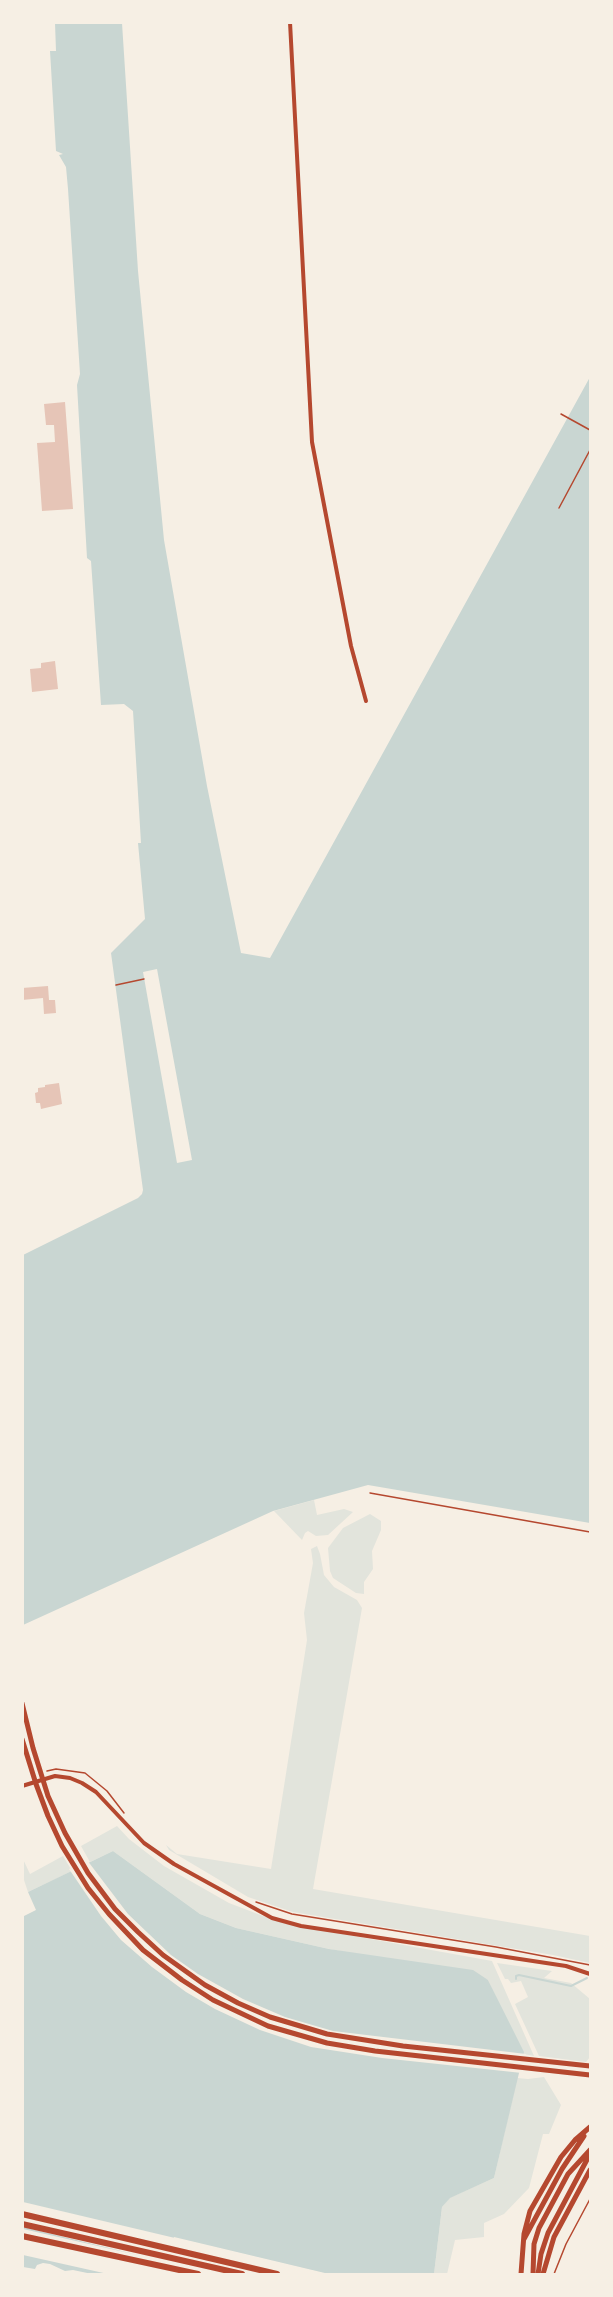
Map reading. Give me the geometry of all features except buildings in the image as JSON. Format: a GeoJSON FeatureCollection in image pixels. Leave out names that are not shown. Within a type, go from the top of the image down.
{"type":"FeatureCollection","features":[{"type":"Feature","properties":{"kind":"highway"},"geometry":{"type":"LineString","coordinates":[[22,2214],[277,2274]]}},
{"type":"Feature","properties":{"kind":"highway"},"geometry":{"type":"LineString","coordinates":[[22,2224],[242,2274]]}},
{"type":"Feature","properties":{"kind":"highway"},"geometry":{"type":"LineString","coordinates":[[22,2236],[198,2274]]}},
{"type":"Feature","properties":{"kind":"main road"},"geometry":{"type":"LineString","coordinates":[[22,1703],[48,1796],[65,1833],[88,1873],[138,1932],[163,1955],[205,1985],[262,2014],[327,2034],[393,2045],[591,2066]]}},
{"type":"Feature","properties":{"kind":"main road"},"geometry":{"type":"LineString","coordinates":[[22,1738],[48,1816],[66,1853],[88,1888],[143,1950],[213,2000],[268,2026],[327,2043],[375,2051],[591,2075]]}},
{"type":"Feature","properties":{"kind":"main road"},"geometry":{"type":"LineString","coordinates":[[521,2274],[520,2258],[524,2241],[562,2169],[591,2127]]}},
{"type":"Feature","properties":{"kind":"main road"},"geometry":{"type":"LineString","coordinates":[[533,2274],[534,2244],[539,2228],[568,2174],[591,2152]]}},
{"type":"Feature","properties":{"kind":"main road"},"geometry":{"type":"LineString","coordinates":[[538,2274],[541,2254],[548,2233],[591,2152]]}},
{"type":"Feature","properties":{"kind":"main road"},"geometry":{"type":"LineString","coordinates":[[543,2274],[554,2237],[591,2170]]}},
{"type":"Feature","properties":{"kind":"street"},"geometry":{"type":"LineString","coordinates":[[290,22],[312,442],[351,646],[366,701]]}},
{"type":"Feature","properties":{"kind":"street"},"geometry":{"type":"LineString","coordinates":[[22,1786],[55,1776],[70,1778],[82,1783],[96,1792],[144,1843],[174,1864],[272,1918],[301,1926],[566,1966],[591,1974]]}},
{"type":"Feature","properties":{"kind":"lane"},"geometry":{"type":"LineString","coordinates":[[370,1493],[591,1532]]}},
{"type":"Feature","properties":{"kind":"lane"},"geometry":{"type":"LineString","coordinates":[[554,2274],[566,2244],[591,2199]]}},
{"type":"Feature","properties":{"kind":"path"},"geometry":{"type":"LineString","coordinates":[[561,414],[591,430]]}},
{"type":"Feature","properties":{"kind":"path"},"geometry":{"type":"LineString","coordinates":[[559,508],[591,450]]}},
{"type":"Feature","properties":{"kind":"path"},"geometry":{"type":"LineString","coordinates":[[116,985],[144,980]]}},
{"type":"Feature","properties":{"kind":"path"},"geometry":{"type":"LineString","coordinates":[[41,1772],[56,1769],[85,1773],[107,1791],[124,1813]]}},
{"type":"Feature","properties":{"kind":"path"},"geometry":{"type":"LineString","coordinates":[[255,1902],[292,1914],[591,1965]]}},
{"type":"Feature","properties":{"kind":"shaded area"},"geometry":{"type":"Polygon","coordinates":[[[55,23],[122,23],[138,271],[164,540],[207,786],[241,953],[270,958],[590,377],[590,1523],[368,1485],[273,1511],[23,1625],[23,1255],[138,1198],[143,1190],[111,953],[145,919],[138,843],[141,843],[133,711],[124,704],[101,705],[91,561],[87,558],[77,385],[80,374],[68,189],[66,167],[59,155],[63,154],[56,151],[50,51],[56,51],[55,23]]]}},
{"type":"Feature","properties":{"kind":"shaded area"},"geometry":{"type":"Polygon","coordinates":[[[314,1500],[317,1515],[344,1509],[353,1512],[328,1535],[316,1536],[308,1531],[302,1540],[274,1511],[314,1500]]]}},
{"type":"Feature","properties":{"kind":"shaded area"},"geometry":{"type":"Polygon","coordinates":[[[370,1514],[381,1521],[381,1530],[372,1551],[373,1569],[364,1582],[364,1594],[356,1593],[333,1578],[330,1571],[328,1548],[343,1528],[370,1514]]]}},
{"type":"Feature","properties":{"kind":"shaded area"},"geometry":{"type":"Polygon","coordinates":[[[317,1546],[324,1575],[334,1587],[357,1600],[362,1608],[313,1889],[590,1936],[590,1963],[293,1912],[248,1897],[169,1850],[166,1845],[177,1854],[271,1869],[307,1640],[304,1613],[313,1563],[311,1549],[317,1546]]]}},
{"type":"Feature","properties":{"kind":"shaded area"},"geometry":{"type":"Polygon","coordinates":[[[117,1826],[129,1839],[164,1866],[229,1903],[263,1916],[293,1925],[492,1961],[534,2056],[523,2054],[488,1980],[236,1928],[200,1914],[113,1851],[90,1862],[81,1846],[117,1826]]]}},
{"type":"Feature","properties":{"kind":"shaded area"},"geometry":{"type":"Polygon","coordinates":[[[113,1851],[200,1914],[236,1928],[329,1949],[473,1970],[488,1980],[524,2052],[494,2178],[450,2198],[442,2207],[434,2274],[329,2274],[174,2237],[164,2274],[92,2274],[73,2270],[65,2271],[43,2263],[37,2265],[35,2269],[23,2267],[22,1917],[36,1910],[28,1892],[113,1851]]]}},
{"type":"Feature","properties":{"kind":"shaded area"},"geometry":{"type":"Polygon","coordinates":[[[63,1856],[72,1871],[28,1892],[23,1877],[22,1857],[30,1874],[63,1856]]]}},
{"type":"Feature","properties":{"kind":"shaded area"},"geometry":{"type":"Polygon","coordinates":[[[497,1963],[552,1971],[544,1978],[571,1983],[590,1999],[590,2057],[586,2062],[539,2056],[515,2004],[528,1997],[521,1981],[511,1983],[505,1979],[497,1963]]]}},
{"type":"Feature","properties":{"kind":"shaded area"},"geometry":{"type":"Polygon","coordinates":[[[544,2077],[561,2105],[549,2134],[543,2134],[529,2188],[504,2214],[484,2223],[484,2237],[455,2240],[447,2274],[434,2274],[442,2207],[449,2198],[494,2178],[517,2078],[544,2077]]]}},
{"type":"Feature","properties":{"kind":"pier"},"geometry":{"type":"Polygon","coordinates":[[[157,969],[192,1160],[177,1163],[143,972],[157,969]]]}},
{"type":"Feature","properties":{"kind":"pier"},"geometry":{"type":"Polygon","coordinates":[[[87,1860],[128,1914],[171,1955],[198,1974],[243,1999],[285,2017],[333,2031],[526,2054],[522,2073],[382,2058],[311,2047],[260,2030],[215,2009],[186,1992],[121,1940],[101,1916],[69,1869],[87,1860]]]}},
{"type":"Feature","properties":{"kind":"pier"},"geometry":{"type":"Polygon","coordinates":[[[23,2202],[326,2274],[316,2274],[176,2241],[167,2274],[108,2274],[23,2255],[23,2229],[142,2256],[23,2227],[23,2202]]]}},
{"type":"Feature","properties":{"kind":"waterway"},"geometry":{"type":"LineString","coordinates":[[516,1979],[519,1975],[571,1986],[587,1978]]}}]}
